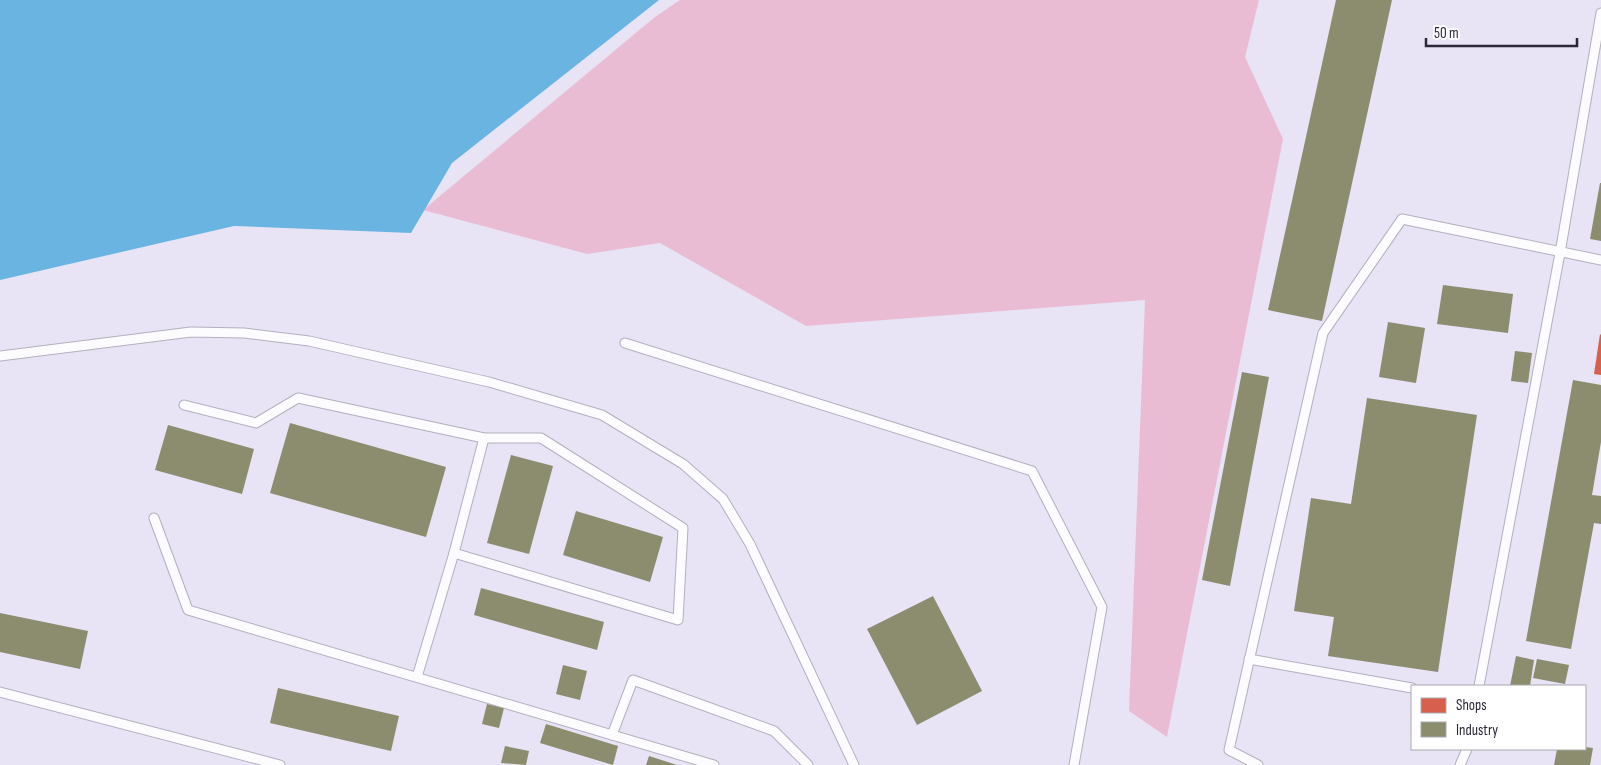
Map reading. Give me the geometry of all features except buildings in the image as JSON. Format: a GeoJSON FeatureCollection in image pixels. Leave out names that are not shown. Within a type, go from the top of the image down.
{"type":"FeatureCollection","features":[{"type":"Feature","properties":{"kind":"lane"},"geometry":{"type":"LineString","coordinates":[[1479,685],[1560,253],[1601,13]]}},
{"type":"Feature","properties":{"kind":"lane"},"geometry":{"type":"LineString","coordinates":[[1258,765],[1229,750],[1323,333],[1402,219],[1601,260]]}},
{"type":"Feature","properties":{"kind":"lane"},"geometry":{"type":"LineString","coordinates":[[0,356],[191,332],[244,333],[309,341],[488,382],[602,415],[683,464],[723,498],[750,544],[854,765]]}},
{"type":"Feature","properties":{"kind":"lane"},"geometry":{"type":"LineString","coordinates":[[626,343],[1032,471],[1102,607],[1074,765]]}},
{"type":"Feature","properties":{"kind":"lane"},"geometry":{"type":"LineString","coordinates":[[184,404],[256,423],[298,398],[484,438],[541,438],[683,528],[678,620],[454,553]]}},
{"type":"Feature","properties":{"kind":"lane"},"geometry":{"type":"LineString","coordinates":[[417,678],[454,553],[484,438]]}},
{"type":"Feature","properties":{"kind":"lane"},"geometry":{"type":"LineString","coordinates":[[154,518],[188,610],[714,765]]}},
{"type":"Feature","properties":{"kind":"lane"},"geometry":{"type":"LineString","coordinates":[[1250,659],[1411,688]]}},
{"type":"Feature","properties":{"kind":"lane"},"geometry":{"type":"LineString","coordinates":[[612,735],[632,680],[774,730],[808,765]]}},
{"type":"Feature","properties":{"kind":"lane"},"geometry":{"type":"LineString","coordinates":[[0,692],[280,765]]}},
{"type":"Feature","properties":{"kind":"lane"},"geometry":{"type":"LineString","coordinates":[[1460,765],[1468,750]]}},
{"type":"Feature","properties":{"kind":"shaded area"},"geometry":{"type":"Polygon","coordinates":[[[680,0],[1259,0],[1245,57],[1283,139],[1167,737],[1129,711],[1145,300],[806,326],[660,243],[587,254],[423,210],[655,17],[680,0]]]}},
{"type":"Feature","properties":{"kind":"water"},"geometry":{"type":"Polygon","coordinates":[[[0,0],[659,0],[452,163],[411,233],[234,226],[0,280],[0,0]]]}}]}
